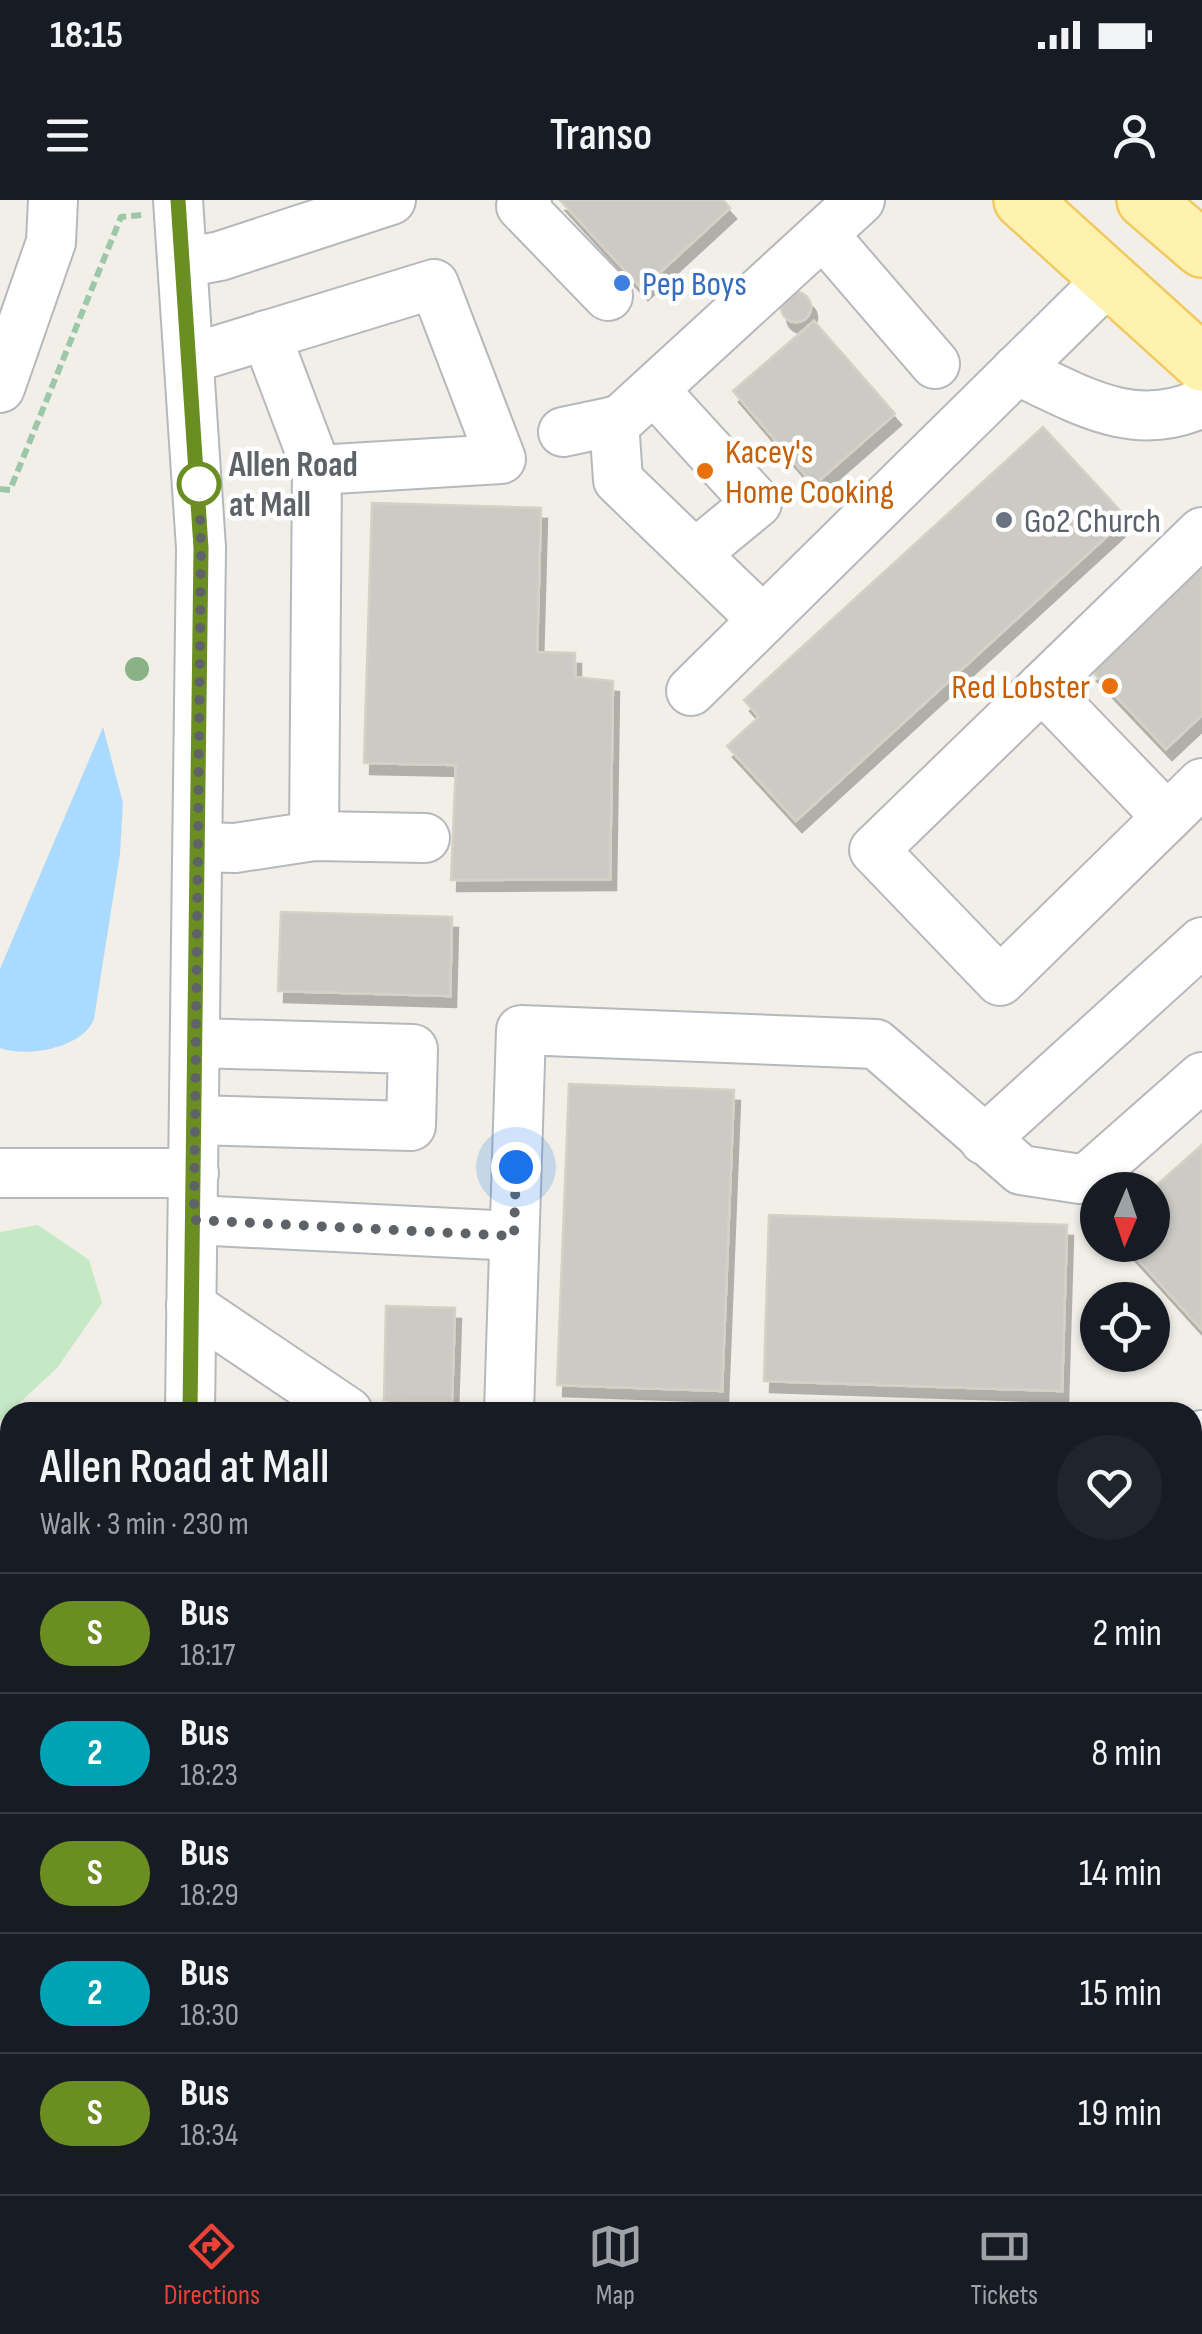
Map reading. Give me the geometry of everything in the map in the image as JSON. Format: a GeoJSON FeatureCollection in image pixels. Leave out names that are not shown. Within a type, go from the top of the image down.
{"type":"FeatureCollection","features":[{"type":"Feature","properties":{"kind":"main road"},"geometry":{"type":"LineString","coordinates":[[1022,200],[1202,362]]}},
{"type":"Feature","properties":{"kind":"main road"},"geometry":{"type":"LineString","coordinates":[[1145,200],[1202,249]]}},
{"type":"Feature","properties":{"kind":"street"},"geometry":{"type":"LineString","coordinates":[[0,388],[51,242],[54,200]]}},
{"type":"Feature","properties":{"kind":"street"},"geometry":{"type":"LineString","coordinates":[[183,263],[220,256],[392,200]]}},
{"type":"Feature","properties":{"kind":"street"},"geometry":{"type":"LineString","coordinates":[[527,200],[521,206],[608,296]]}},
{"type":"Feature","properties":{"kind":"street"},"geometry":{"type":"LineString","coordinates":[[563,432],[620,420],[860,200]]}},
{"type":"Feature","properties":{"kind":"street"},"geometry":{"type":"LineString","coordinates":[[163,207],[183,263],[201,548],[190,1402]]}},
{"type":"Feature","properties":{"kind":"street"},"geometry":{"type":"LineString","coordinates":[[823,234],[935,364]]}},
{"type":"Feature","properties":{"kind":"street"},"geometry":{"type":"LineString","coordinates":[[691,691],[1109,279]]}},
{"type":"Feature","properties":{"kind":"street"},"geometry":{"type":"LineString","coordinates":[[189,359],[434,284],[501,459],[317,470]]}},
{"type":"Feature","properties":{"kind":"street"},"geometry":{"type":"LineString","coordinates":[[266,336],[317,470],[314,836]]}},
{"type":"Feature","properties":{"kind":"street"},"geometry":{"type":"LineString","coordinates":[[1016,370],[1115,413],[1141,418],[1177,415],[1202,403]]}},
{"type":"Feature","properties":{"kind":"street"},"geometry":{"type":"LineString","coordinates":[[654,390],[757,503],[694,554]]}},
{"type":"Feature","properties":{"kind":"street"},"geometry":{"type":"LineString","coordinates":[[614,421],[618,480],[763,620]]}},
{"type":"Feature","properties":{"kind":"street"},"geometry":{"type":"LineString","coordinates":[[1202,532],[874,850],[1000,981],[1202,783]]}},
{"type":"Feature","properties":{"kind":"street"},"geometry":{"type":"LineString","coordinates":[[1042,687],[1167,817]]}},
{"type":"Feature","properties":{"kind":"street"},"geometry":{"type":"LineString","coordinates":[[198,848],[236,848],[314,836],[425,838]]}},
{"type":"Feature","properties":{"kind":"street"},"geometry":{"type":"LineString","coordinates":[[984,1140],[1202,942]]}},
{"type":"Feature","properties":{"kind":"street"},"geometry":{"type":"LineString","coordinates":[[509,1402],[521,1030],[876,1044],[1021,1170],[1080,1179],[1092,1174],[1202,1077]]}},
{"type":"Feature","properties":{"kind":"street"},"geometry":{"type":"LineString","coordinates":[[195,1120],[411,1126],[413,1049],[196,1043]]}},
{"type":"Feature","properties":{"kind":"street"},"geometry":{"type":"LineString","coordinates":[[0,1173],[194,1172]]}},
{"type":"Feature","properties":{"kind":"street"},"geometry":{"type":"LineString","coordinates":[[194,1220],[514,1236]]}},
{"type":"Feature","properties":{"kind":"street"},"geometry":{"type":"LineString","coordinates":[[192,1306],[333,1402]]}},
{"type":"Feature","properties":{"kind":"path"},"geometry":{"type":"LineString","coordinates":[[0,489],[10,490],[121,217],[163,207]]}},
{"type":"Feature","properties":{"kind":"green space"},"geometry":{"type":"Polygon","coordinates":[[[38,1225],[89,1260],[102,1303],[57,1368],[20,1402],[0,1402],[0,1232],[38,1225]]]}},
{"type":"Feature","properties":{"kind":"water"},"geometry":{"type":"Polygon","coordinates":[[[103,727],[123,803],[120,854],[94,1019],[88,1029],[67,1044],[25,1052],[0,1048],[0,969],[103,727]]]}},
{"type":"Feature","properties":{"kind":"building"},"geometry":{"type":"Polygon","coordinates":[[[560,200],[723,200],[730,208],[642,289],[560,200]]]}},
{"type":"Feature","properties":{"kind":"building"},"geometry":{"type":"Polygon","coordinates":[[[796,292],[806,297],[811,307],[806,317],[796,322],[786,317],[781,307],[786,297],[796,292]]]}},
{"type":"Feature","properties":{"kind":"building"},"geometry":{"type":"Polygon","coordinates":[[[814,321],[895,414],[814,485],[733,391],[814,321]]]}},
{"type":"Feature","properties":{"kind":"building"},"geometry":{"type":"Polygon","coordinates":[[[1043,427],[1127,518],[796,821],[727,746],[759,717],[744,700],[1043,427]]]}},
{"type":"Feature","properties":{"kind":"building"},"geometry":{"type":"Polygon","coordinates":[[[372,503],[541,508],[537,652],[575,653],[575,677],[613,681],[610,879],[451,880],[456,765],[364,763],[372,503]]]}},
{"type":"Feature","properties":{"kind":"building"},"geometry":{"type":"Polygon","coordinates":[[[1202,564],[1202,715],[1166,749],[1091,670],[1202,564]]]}},
{"type":"Feature","properties":{"kind":"building"},"geometry":{"type":"Polygon","coordinates":[[[281,912],[452,917],[450,996],[278,991],[281,912]]]}},
{"type":"Feature","properties":{"kind":"building"},"geometry":{"type":"Polygon","coordinates":[[[569,1084],[734,1090],[722,1391],[557,1385],[569,1084]]]}},
{"type":"Feature","properties":{"kind":"building"},"geometry":{"type":"Polygon","coordinates":[[[1202,1145],[1202,1330],[1170,1295],[1170,1282],[1159,1282],[1140,1262],[1170,1262],[1170,1173],[1202,1145]]]}},
{"type":"Feature","properties":{"kind":"building"},"geometry":{"type":"Polygon","coordinates":[[[769,1215],[1067,1225],[1062,1391],[764,1381],[769,1215]]]}},
{"type":"Feature","properties":{"kind":"building"},"geometry":{"type":"Polygon","coordinates":[[[386,1306],[455,1308],[452,1401],[384,1400],[386,1306]]]}},
{"type":"Feature","properties":{"kind":"bus line","name":"S"},"geometry":{"type":"LineString","coordinates":[[178,200],[201,548],[190,1402]]}},
{"type":"Feature","properties":{"kind":"place","name":"Pep Boys"},"geometry":{"type":"Point","coordinates":[622,283]}},
{"type":"Feature","properties":{"kind":"place","name":"Kacey's Home Cooking"},"geometry":{"type":"Point","coordinates":[705,471]}},
{"type":"Feature","properties":{"kind":"place","name":"Allen Road at Mall"},"geometry":{"type":"Point","coordinates":[199,484]}},
{"type":"Feature","properties":{"kind":"place","name":"Go2 Church"},"geometry":{"type":"Point","coordinates":[1004,520]}},
{"type":"Feature","properties":{"kind":"place","name":"Red Lobster"},"geometry":{"type":"Point","coordinates":[1110,686]}},
{"type":"Feature","properties":{"kind":"route"},"geometry":{"type":"LineString","coordinates":[[199,484],[194,1220],[514,1236],[516,1167]]}}]}
